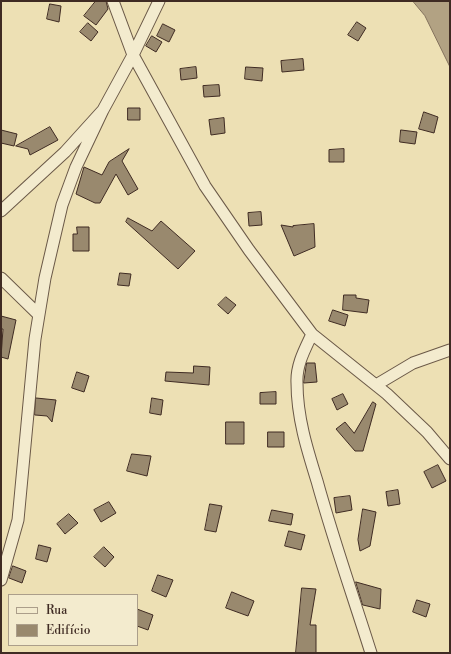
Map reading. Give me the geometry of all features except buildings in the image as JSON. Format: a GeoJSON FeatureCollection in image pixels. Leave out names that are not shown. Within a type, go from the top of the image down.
{"type":"FeatureCollection","features":[{"type":"Feature","properties":{"kind":"street"},"geometry":{"type":"LineString","coordinates":[[113,1],[133,55],[205,186],[249,250],[312,334],[376,385],[427,432],[450,459]]}},
{"type":"Feature","properties":{"kind":"street"},"geometry":{"type":"LineString","coordinates":[[1,580],[18,520],[38,314],[62,205],[76,167],[103,110],[133,55],[159,1]]}},
{"type":"Feature","properties":{"kind":"street"},"geometry":{"type":"LineString","coordinates":[[1,211],[65,152],[103,110]]}},
{"type":"Feature","properties":{"kind":"street"},"geometry":{"type":"LineString","coordinates":[[1,278],[38,314]]}},
{"type":"Feature","properties":{"kind":"street"},"geometry":{"type":"LineString","coordinates":[[312,334],[299,362],[296,381],[298,407],[304,438],[322,500],[371,653]]}},
{"type":"Feature","properties":{"kind":"street"},"geometry":{"type":"LineString","coordinates":[[376,385],[413,363],[450,350]]}},
{"type":"Feature","properties":{"kind":"shaded area"},"geometry":{"type":"Polygon","coordinates":[[[413,1],[450,1],[450,67],[425,16],[413,1]]]}}]}
